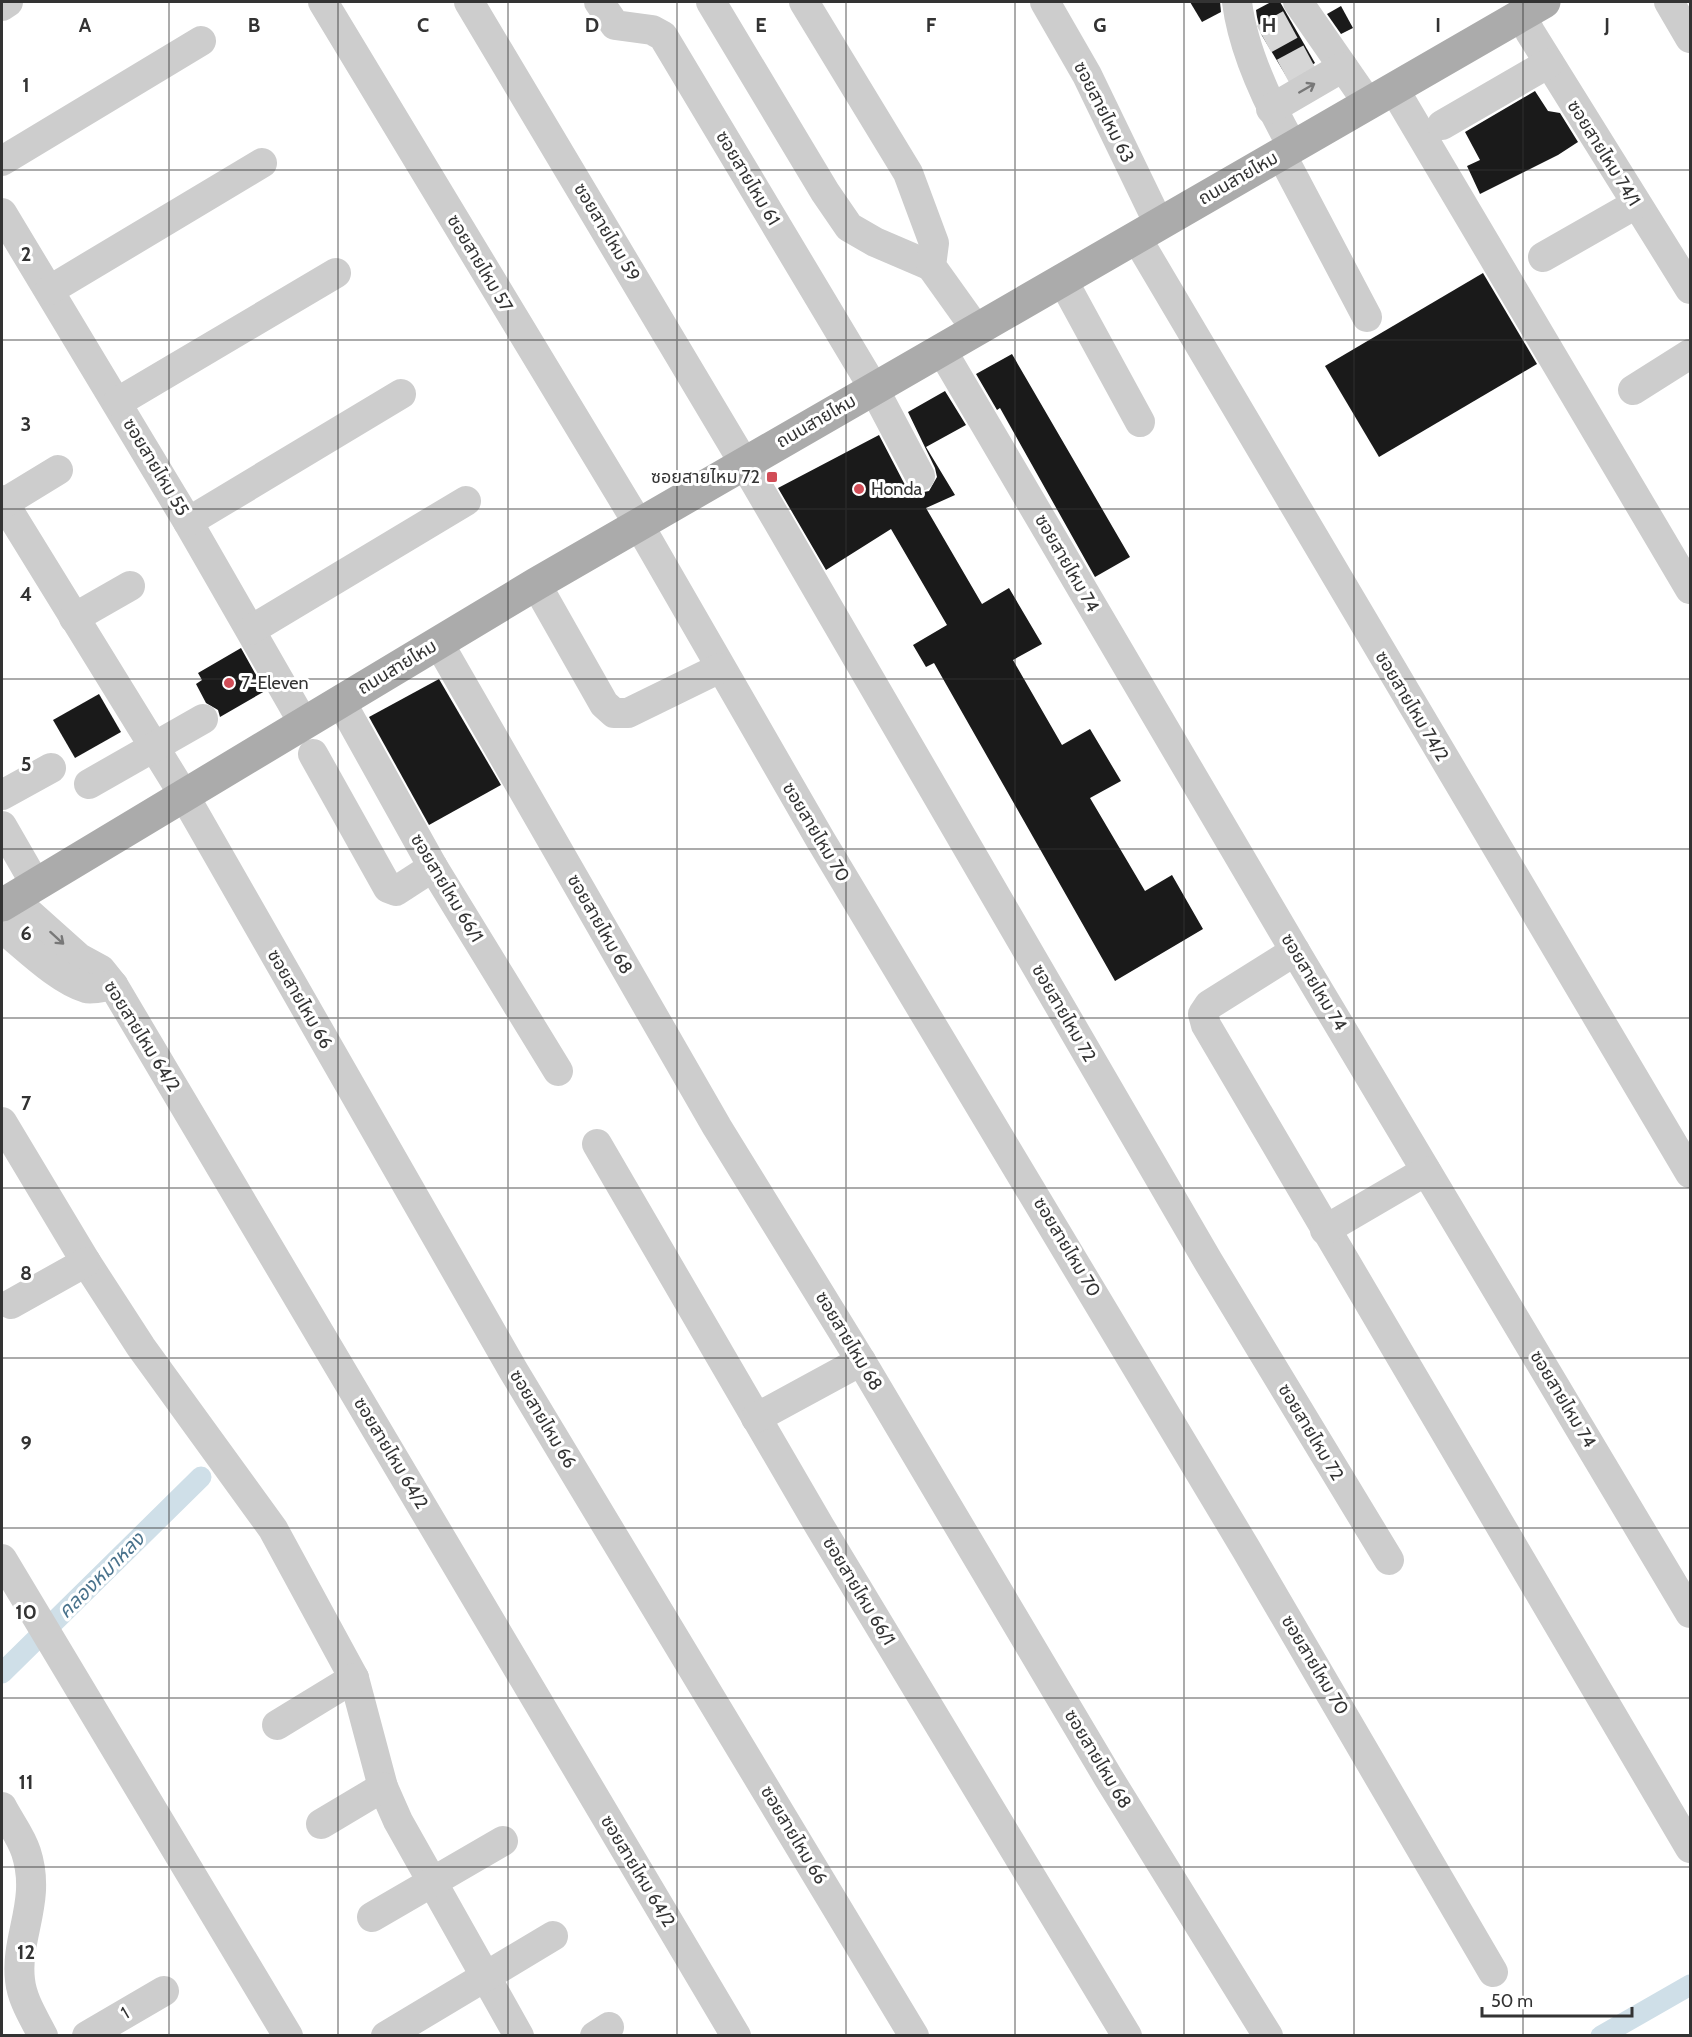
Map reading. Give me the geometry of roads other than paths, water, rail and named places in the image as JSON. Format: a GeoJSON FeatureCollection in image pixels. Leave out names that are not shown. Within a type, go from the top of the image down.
{"type":"FeatureCollection","features":[{"type":"Feature","properties":{"kind":"main road","name":"ถนนสายไหม"},"geometry":{"type":"LineString","coordinates":[[13,904],[184,796],[308,739],[341,702],[536,584],[873,387],[1533,8]]}},
{"type":"Feature","properties":{"kind":"street"},"geometry":{"type":"LineString","coordinates":[[2,6],[8,2]]}},
{"type":"Feature","properties":{"kind":"street","name":"ซอยสายไหม 57"},"geometry":{"type":"LineString","coordinates":[[323,2],[639,525]]}},
{"type":"Feature","properties":{"kind":"street","name":"ซอยสายไหม 59"},"geometry":{"type":"LineString","coordinates":[[469,2],[744,463]]}},
{"type":"Feature","properties":{"kind":"street","name":"ซอยสายไหม 61"},"geometry":{"type":"LineString","coordinates":[[599,2],[615,25],[652,30],[663,36],[873,387],[920,476]]}},
{"type":"Feature","properties":{"kind":"street"},"geometry":{"type":"LineString","coordinates":[[711,2],[825,192],[849,227],[875,242],[931,266],[976,329]]}},
{"type":"Feature","properties":{"kind":"street"},"geometry":{"type":"LineString","coordinates":[[804,2],[908,172],[934,243],[931,266]]}},
{"type":"Feature","properties":{"kind":"street","name":"ซอยสายไหม 63"},"geometry":{"type":"LineString","coordinates":[[1045,2],[1087,75],[1148,230]]}},
{"type":"Feature","properties":{"kind":"street"},"geometry":{"type":"LineString","coordinates":[[1237,2],[1239,20],[1257,43],[1273,89],[1287,150],[1367,317]]}},
{"type":"Feature","properties":{"kind":"street"},"geometry":{"type":"LineString","coordinates":[[1669,2],[1690,38]]}},
{"type":"Feature","properties":{"kind":"street","name":"ซอยสายไหม 74/1"},"geometry":{"type":"LineString","coordinates":[[1533,8],[1549,63],[1690,289]]}},
{"type":"Feature","properties":{"kind":"street"},"geometry":{"type":"LineString","coordinates":[[1299,13],[1328,58],[1381,96],[1690,589]]}},
{"type":"Feature","properties":{"kind":"street"},"geometry":{"type":"LineString","coordinates":[[2,161],[201,41]]}},
{"type":"Feature","properties":{"kind":"street"},"geometry":{"type":"LineString","coordinates":[[1273,89],[1328,58]]}},
{"type":"Feature","properties":{"kind":"street"},"geometry":{"type":"LineString","coordinates":[[1442,124],[1549,63]]}},
{"type":"Feature","properties":{"kind":"street"},"geometry":{"type":"LineString","coordinates":[[50,290],[262,163]]}},
{"type":"Feature","properties":{"kind":"street"},"geometry":{"type":"LineString","coordinates":[[1543,257],[1636,204]]}},
{"type":"Feature","properties":{"kind":"street","name":"ซอยสายไหม 55"},"geometry":{"type":"LineString","coordinates":[[2,213],[118,402],[251,630],[391,891],[433,867]]}},
{"type":"Feature","properties":{"kind":"street","name":"ซอยสายไหม 74/2"},"geometry":{"type":"LineString","coordinates":[[1148,230],[1690,1173]]}},
{"type":"Feature","properties":{"kind":"street"},"geometry":{"type":"LineString","coordinates":[[118,402],[336,273]]}},
{"type":"Feature","properties":{"kind":"street"},"geometry":{"type":"LineString","coordinates":[[1062,279],[1140,422]]}},
{"type":"Feature","properties":{"kind":"street","name":"ซอยสายไหม 74"},"geometry":{"type":"LineString","coordinates":[[941,349],[1295,951],[1690,1613]]}},
{"type":"Feature","properties":{"kind":"street"},"geometry":{"type":"LineString","coordinates":[[1633,390],[1690,354]]}},
{"type":"Feature","properties":{"kind":"street"},"geometry":{"type":"LineString","coordinates":[[188,522],[401,394]]}},
{"type":"Feature","properties":{"kind":"street","name":"ซอยสายไหม 72"},"geometry":{"type":"LineString","coordinates":[[744,463],[1208,1261],[1389,1560]]}},
{"type":"Feature","properties":{"kind":"street"},"geometry":{"type":"LineString","coordinates":[[3,501],[58,470]]}},
{"type":"Feature","properties":{"kind":"street","name":"ซอยสายไหม 66"},"geometry":{"type":"LineString","coordinates":[[3,501],[184,796],[513,1370],[914,2036]]}},
{"type":"Feature","properties":{"kind":"street"},"geometry":{"type":"LineString","coordinates":[[251,630],[466,501]]}},
{"type":"Feature","properties":{"kind":"street","name":"ซอยสายไหม 70"},"geometry":{"type":"LineString","coordinates":[[639,525],[720,668],[1234,1529],[1493,1972]]}},
{"type":"Feature","properties":{"kind":"street"},"geometry":{"type":"LineString","coordinates":[[536,584],[603,704],[614,713],[628,713],[720,668]]}},
{"type":"Feature","properties":{"kind":"street"},"geometry":{"type":"LineString","coordinates":[[74,618],[130,586]]}},
{"type":"Feature","properties":{"kind":"street","name":"ซอยสายไหม 68"},"geometry":{"type":"LineString","coordinates":[[438,642],[717,1127],[861,1361],[1102,1767],[1268,2036]]}},
{"type":"Feature","properties":{"kind":"street","name":"ซอยสายไหม 66/1"},"geometry":{"type":"LineString","coordinates":[[341,702],[433,867],[558,1071]]}},
{"type":"Feature","properties":{"kind":"street"},"geometry":{"type":"LineString","coordinates":[[89,784],[203,719]]}},
{"type":"Feature","properties":{"kind":"street"},"geometry":{"type":"LineString","coordinates":[[2,795],[51,768]]}},
{"type":"Feature","properties":{"kind":"street","name":"ซอยสายไหม 64/2"},"geometry":{"type":"LineString","coordinates":[[2,826],[13,904],[79,958],[100,970],[113,985],[736,2036]]}},
{"type":"Feature","properties":{"kind":"street"},"geometry":{"type":"LineString","coordinates":[[1295,951],[1209,1005],[1203,1014],[1206,1025],[1690,1848]]}},
{"type":"Feature","properties":{"kind":"street"},"geometry":{"type":"LineString","coordinates":[[2,1122],[86,1262],[141,1347],[273,1529],[354,1678],[383,1787],[431,1881],[519,2036]]}},
{"type":"Feature","properties":{"kind":"street","name":"ซอยสายไหม 66/1"},"geometry":{"type":"LineString","coordinates":[[597,1144],[756,1418],[1127,2036]]}},
{"type":"Feature","properties":{"kind":"street"},"geometry":{"type":"LineString","coordinates":[[1325,1230],[1426,1171]]}},
{"type":"Feature","properties":{"kind":"street"},"geometry":{"type":"LineString","coordinates":[[11,1304],[86,1262]]}},
{"type":"Feature","properties":{"kind":"street"},"geometry":{"type":"LineString","coordinates":[[756,1418],[861,1361]]}},
{"type":"Feature","properties":{"kind":"street"},"geometry":{"type":"LineString","coordinates":[[2,1559],[288,2036]]}},
{"type":"Feature","properties":{"kind":"street"},"geometry":{"type":"LineString","coordinates":[[277,1725],[354,1678]]}},
{"type":"Feature","properties":{"kind":"street"},"geometry":{"type":"LineString","coordinates":[[321,1824],[383,1787]]}},
{"type":"Feature","properties":{"kind":"street"},"geometry":{"type":"LineString","coordinates":[[5,1823],[26,1851],[32,1906],[10,1966],[43,2036]]}},
{"type":"Feature","properties":{"kind":"street"},"geometry":{"type":"LineString","coordinates":[[372,1917],[502,1841]]}},
{"type":"Feature","properties":{"kind":"street"},"geometry":{"type":"LineString","coordinates":[[386,2036],[553,1936]]}},
{"type":"Feature","properties":{"kind":"street","name":"1"},"geometry":{"type":"LineString","coordinates":[[87,2036],[164,1991]]}},
{"type":"Feature","properties":{"kind":"waterway","name":"คลองหมาหลง"},"geometry":{"type":"LineString","coordinates":[[2,1673],[201,1477]]}},
{"type":"Feature","properties":{"kind":"waterway"},"geometry":{"type":"LineString","coordinates":[[1601,2036],[1690,1985]]}},
{"type":"Feature","properties":{"kind":"tunnel"},"geometry":{"type":"LineString","coordinates":[[1264,39],[1293,23]]}},
{"type":"Feature","properties":{"kind":"tunnel"},"geometry":{"type":"LineString","coordinates":[[1284,73],[1312,58]]}},
{"type":"Feature","properties":{"kind":"place","name":"ซอยสายไหม 72"},"geometry":{"type":"Point","coordinates":[772,477]}},
{"type":"Feature","properties":{"kind":"place","name":"Honda"},"geometry":{"type":"Point","coordinates":[859,489]}},
{"type":"Feature","properties":{"kind":"place","name":"7-Eleven"},"geometry":{"type":"Point","coordinates":[229,683]}}]}
